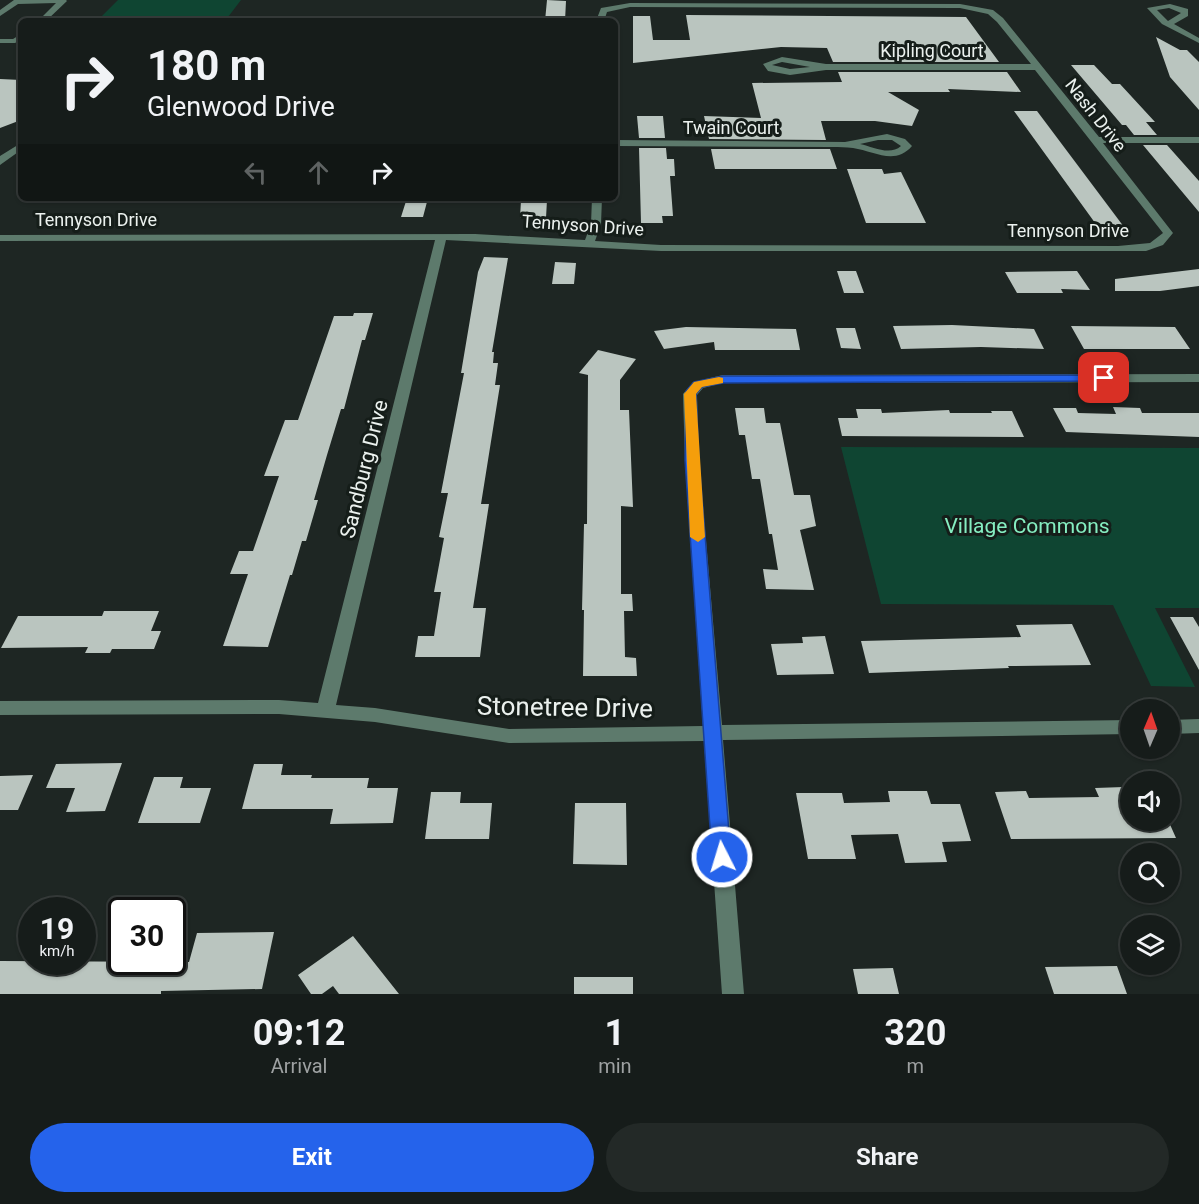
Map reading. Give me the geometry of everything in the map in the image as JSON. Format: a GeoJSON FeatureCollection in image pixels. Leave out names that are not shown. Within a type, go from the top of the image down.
{"type":"FeatureCollection","features":[{"type":"Feature","properties":{"kind":"street"},"geometry":{"type":"LineString","coordinates":[[0,14],[17,1],[63,2],[45,18]]}},
{"type":"Feature","properties":{"kind":"street"},"geometry":{"type":"LineString","coordinates":[[601,18],[602,12],[610,8],[637,5],[809,3]]}},
{"type":"Feature","properties":{"kind":"street","name":"Nash Drive"},"geometry":{"type":"LineString","coordinates":[[809,3],[960,6],[990,12],[997,16],[1163,224],[1168,233],[1163,242]]}},
{"type":"Feature","properties":{"kind":"street"},"geometry":{"type":"LineString","coordinates":[[1170,24],[1199,41]]}},
{"type":"Feature","properties":{"kind":"street"},"geometry":{"type":"LineString","coordinates":[[0,41],[15,41],[18,38]]}},
{"type":"Feature","properties":{"kind":"street","name":"Kipling Court"},"geometry":{"type":"LineString","coordinates":[[826,67],[782,58],[769,61],[767,66],[785,72],[826,67],[1037,67]]}},
{"type":"Feature","properties":{"kind":"street","name":"Twain Court"},"geometry":{"type":"LineString","coordinates":[[618,143],[847,144],[886,137],[901,141],[907,146],[901,153],[886,154],[847,144]]}},
{"type":"Feature","properties":{"kind":"street"},"geometry":{"type":"LineString","coordinates":[[1095,140],[1199,140]]}},
{"type":"Feature","properties":{"kind":"street"},"geometry":{"type":"LineString","coordinates":[[0,162],[18,148]]}},
{"type":"Feature","properties":{"kind":"street"},"geometry":{"type":"LineString","coordinates":[[589,243],[596,224],[597,201]]}},
{"type":"Feature","properties":{"kind":"street","name":"Sandburg Drive"},"geometry":{"type":"LineString","coordinates":[[325,710],[337,670],[441,237]]}},
{"type":"Feature","properties":{"kind":"street","name":"Tennyson Drive"},"geometry":{"type":"LineString","coordinates":[[0,238],[517,238],[661,248],[1118,249],[1150,247],[1163,242]]}},
{"type":"Feature","properties":{"kind":"street"},"geometry":{"type":"LineString","coordinates":[[733,994],[712,734],[690,394],[698,385],[723,379],[1199,378]]}},
{"type":"Feature","properties":{"kind":"street","name":"Stonetree Drive"},"geometry":{"type":"LineString","coordinates":[[0,708],[279,707],[375,715],[510,736],[1120,727]]}},
{"type":"Feature","properties":{"kind":"street"},"geometry":{"type":"LineString","coordinates":[[1180,727],[1199,726]]}},
{"type":"Feature","properties":{"kind":"green space"},"geometry":{"type":"Polygon","coordinates":[[[118,0],[241,0],[227,18],[100,18],[118,0]]]}},
{"type":"Feature","properties":{"kind":"green space","name":"Village Commons"},"geometry":{"type":"Polygon","coordinates":[[[841,447],[1199,448],[1199,608],[1155,608],[1195,687],[1151,686],[1113,605],[881,604],[841,447]]]}},
{"type":"Feature","properties":{"kind":"building"},"geometry":{"type":"Polygon","coordinates":[[[547,0],[566,1],[565,18],[545,18],[547,0]]]}},
{"type":"Feature","properties":{"kind":"building"},"geometry":{"type":"Polygon","coordinates":[[[686,15],[966,17],[999,62],[833,62],[827,48],[781,47],[633,63],[633,16],[650,16],[653,40],[690,40],[686,15]]]}},
{"type":"Feature","properties":{"kind":"building"},"geometry":{"type":"Polygon","coordinates":[[[1156,37],[1180,50],[1187,50],[1199,62],[1199,110],[1170,77],[1156,37]]]}},
{"type":"Feature","properties":{"kind":"building"},"geometry":{"type":"Polygon","coordinates":[[[1071,65],[1094,65],[1112,84],[1120,84],[1155,122],[1146,122],[1157,135],[1134,135],[1126,125],[1122,125],[1071,65]]]}},
{"type":"Feature","properties":{"kind":"building"},"geometry":{"type":"Polygon","coordinates":[[[838,72],[1007,72],[1021,92],[948,89],[950,92],[888,92],[919,110],[912,126],[875,121],[821,121],[826,140],[709,139],[704,116],[761,118],[752,83],[842,82],[838,72]]]}},
{"type":"Feature","properties":{"kind":"building"},"geometry":{"type":"Polygon","coordinates":[[[0,79],[18,80],[18,121],[0,128],[0,79]]]}},
{"type":"Feature","properties":{"kind":"building"},"geometry":{"type":"Polygon","coordinates":[[[1014,111],[1037,111],[1124,227],[1098,227],[1014,111]]]}},
{"type":"Feature","properties":{"kind":"building"},"geometry":{"type":"Polygon","coordinates":[[[637,116],[663,116],[665,138],[639,138],[637,116]]]}},
{"type":"Feature","properties":{"kind":"building"},"geometry":{"type":"Polygon","coordinates":[[[1143,145],[1167,145],[1199,181],[1199,212],[1143,145]]]}},
{"type":"Feature","properties":{"kind":"building"},"geometry":{"type":"Polygon","coordinates":[[[639,148],[666,148],[667,159],[674,159],[675,176],[670,176],[673,216],[662,216],[663,223],[641,223],[639,148]]]}},
{"type":"Feature","properties":{"kind":"building"},"geometry":{"type":"Polygon","coordinates":[[[711,149],[830,149],[837,169],[715,169],[711,149]]]}},
{"type":"Feature","properties":{"kind":"building"},"geometry":{"type":"Polygon","coordinates":[[[847,169],[882,169],[884,174],[901,172],[926,223],[866,223],[847,169]]]}},
{"type":"Feature","properties":{"kind":"building"},"geometry":{"type":"Polygon","coordinates":[[[406,201],[427,201],[423,217],[401,217],[406,201]]]}},
{"type":"Feature","properties":{"kind":"building"},"geometry":{"type":"Polygon","coordinates":[[[521,201],[547,201],[546,218],[520,218],[521,201]]]}},
{"type":"Feature","properties":{"kind":"building"},"geometry":{"type":"Polygon","coordinates":[[[484,257],[508,258],[492,352],[494,352],[493,363],[498,363],[495,385],[500,385],[481,504],[489,504],[473,608],[486,608],[480,657],[415,657],[418,636],[434,636],[441,592],[434,592],[444,538],[439,537],[448,493],[441,493],[464,373],[461,373],[478,272],[484,257]]]}},
{"type":"Feature","properties":{"kind":"building"},"geometry":{"type":"Polygon","coordinates":[[[555,262],[576,263],[574,284],[552,284],[555,262]]]}},
{"type":"Feature","properties":{"kind":"building"},"geometry":{"type":"Polygon","coordinates":[[[1199,269],[1199,286],[1160,291],[1115,291],[1115,279],[1199,269]]]}},
{"type":"Feature","properties":{"kind":"building"},"geometry":{"type":"Polygon","coordinates":[[[837,271],[856,271],[864,293],[844,293],[837,271]]]}},
{"type":"Feature","properties":{"kind":"building"},"geometry":{"type":"Polygon","coordinates":[[[1077,271],[1090,290],[1061,289],[1063,293],[1017,293],[1005,272],[1077,271]]]}},
{"type":"Feature","properties":{"kind":"building"},"geometry":{"type":"Polygon","coordinates":[[[354,313],[373,313],[365,340],[362,340],[344,409],[341,409],[327,455],[314,500],[318,500],[306,541],[302,541],[268,647],[223,646],[248,574],[230,574],[239,551],[253,551],[279,476],[264,476],[285,420],[298,420],[334,316],[353,316],[354,313]]]}},
{"type":"Feature","properties":{"kind":"building"},"geometry":{"type":"Polygon","coordinates":[[[952,325],[1034,329],[1044,349],[981,347],[901,349],[893,326],[952,325]]]}},
{"type":"Feature","properties":{"kind":"building"},"geometry":{"type":"Polygon","coordinates":[[[1071,326],[1175,327],[1190,349],[1084,349],[1071,326]]]}},
{"type":"Feature","properties":{"kind":"building"},"geometry":{"type":"Polygon","coordinates":[[[686,327],[796,329],[800,350],[715,350],[714,342],[664,349],[654,331],[686,327]]]}},
{"type":"Feature","properties":{"kind":"building"},"geometry":{"type":"Polygon","coordinates":[[[836,328],[855,328],[861,349],[841,348],[836,328]]]}},
{"type":"Feature","properties":{"kind":"building"},"geometry":{"type":"Polygon","coordinates":[[[598,350],[636,359],[620,380],[620,410],[629,410],[633,507],[621,506],[621,594],[632,594],[633,611],[624,611],[625,657],[636,658],[637,676],[583,676],[584,610],[582,610],[584,524],[587,524],[588,375],[579,373],[598,350]]]}},
{"type":"Feature","properties":{"kind":"building"},"geometry":{"type":"Polygon","coordinates":[[[1113,407],[1140,408],[1142,413],[1199,413],[1199,437],[1066,432],[1053,408],[1076,408],[1078,413],[1116,414],[1113,407]]]}},
{"type":"Feature","properties":{"kind":"building"},"geometry":{"type":"Polygon","coordinates":[[[735,408],[764,408],[766,423],[780,423],[794,495],[810,495],[816,526],[800,530],[814,590],[766,589],[763,569],[778,570],[772,534],[769,534],[760,479],[752,479],[745,435],[739,435],[735,408]]]}},
{"type":"Feature","properties":{"kind":"building"},"geometry":{"type":"Polygon","coordinates":[[[856,409],[881,409],[882,413],[949,410],[950,413],[1012,411],[1024,437],[842,436],[838,418],[858,418],[856,409]]]}},
{"type":"Feature","properties":{"kind":"building"},"geometry":{"type":"Polygon","coordinates":[[[104,611],[159,611],[151,631],[161,631],[154,649],[112,649],[110,653],[85,653],[88,647],[1,648],[18,616],[102,616],[104,611]]]}},
{"type":"Feature","properties":{"kind":"building"},"geometry":{"type":"Polygon","coordinates":[[[1170,617],[1193,617],[1199,627],[1199,670],[1170,617]]]}},
{"type":"Feature","properties":{"kind":"building"},"geometry":{"type":"Polygon","coordinates":[[[1072,624],[1091,665],[1008,666],[1009,668],[869,673],[861,641],[1021,637],[1016,625],[1072,624]]]}},
{"type":"Feature","properties":{"kind":"building"},"geometry":{"type":"Polygon","coordinates":[[[825,636],[834,674],[777,675],[771,644],[803,643],[802,637],[825,636]]]}},
{"type":"Feature","properties":{"kind":"building"},"geometry":{"type":"Polygon","coordinates":[[[122,763],[105,811],[66,812],[75,788],[46,788],[56,764],[122,763]]]}},
{"type":"Feature","properties":{"kind":"building"},"geometry":{"type":"Polygon","coordinates":[[[254,764],[283,764],[281,775],[312,775],[311,778],[369,778],[367,788],[398,788],[393,823],[330,824],[333,809],[242,809],[254,764]]]}},
{"type":"Feature","properties":{"kind":"building"},"geometry":{"type":"Polygon","coordinates":[[[33,775],[18,810],[0,810],[0,776],[33,775]]]}},
{"type":"Feature","properties":{"kind":"building"},"geometry":{"type":"Polygon","coordinates":[[[154,777],[183,777],[180,788],[211,788],[200,823],[138,823],[154,777]]]}},
{"type":"Feature","properties":{"kind":"building"},"geometry":{"type":"Polygon","coordinates":[[[1120,787],[1120,831],[1173,831],[1176,838],[1011,839],[995,792],[1026,791],[1029,798],[1099,797],[1095,788],[1120,787]]]}},
{"type":"Feature","properties":{"kind":"building"},"geometry":{"type":"Polygon","coordinates":[[[888,791],[927,791],[931,804],[960,804],[971,841],[942,842],[947,862],[905,863],[898,834],[851,835],[856,859],[808,859],[796,793],[842,793],[844,803],[890,802],[888,791]]]}},
{"type":"Feature","properties":{"kind":"building"},"geometry":{"type":"Polygon","coordinates":[[[431,792],[461,792],[460,803],[492,803],[489,839],[425,839],[431,792]]]}},
{"type":"Feature","properties":{"kind":"building"},"geometry":{"type":"Polygon","coordinates":[[[575,803],[626,803],[627,865],[573,864],[575,803]]]}},
{"type":"Feature","properties":{"kind":"building"},"geometry":{"type":"Polygon","coordinates":[[[274,932],[262,989],[161,991],[161,994],[0,994],[0,961],[18,961],[18,975],[96,975],[96,962],[108,962],[108,975],[186,975],[186,962],[189,962],[197,933],[274,932]]]}},
{"type":"Feature","properties":{"kind":"building"},"geometry":{"type":"Polygon","coordinates":[[[353,936],[399,994],[339,994],[333,986],[322,994],[311,994],[298,975],[353,936]]]}},
{"type":"Feature","properties":{"kind":"building"},"geometry":{"type":"Polygon","coordinates":[[[1117,966],[1127,994],[1054,994],[1045,967],[1117,966]]]}},
{"type":"Feature","properties":{"kind":"building"},"geometry":{"type":"Polygon","coordinates":[[[893,968],[899,994],[858,994],[853,969],[893,968]]]}},
{"type":"Feature","properties":{"kind":"building"},"geometry":{"type":"Polygon","coordinates":[[[574,977],[633,977],[633,994],[574,994],[574,977]]]}},
{"type":"Feature","properties":{"kind":"slow traffic"},"geometry":{"type":"LineString","coordinates":[[698,537],[690,394],[698,385],[719,380]]}},
{"type":"Feature","properties":{"kind":"route"},"geometry":{"type":"LineString","coordinates":[[722,857],[692,460],[690,394],[698,385],[723,379],[1104,378]]}}]}
